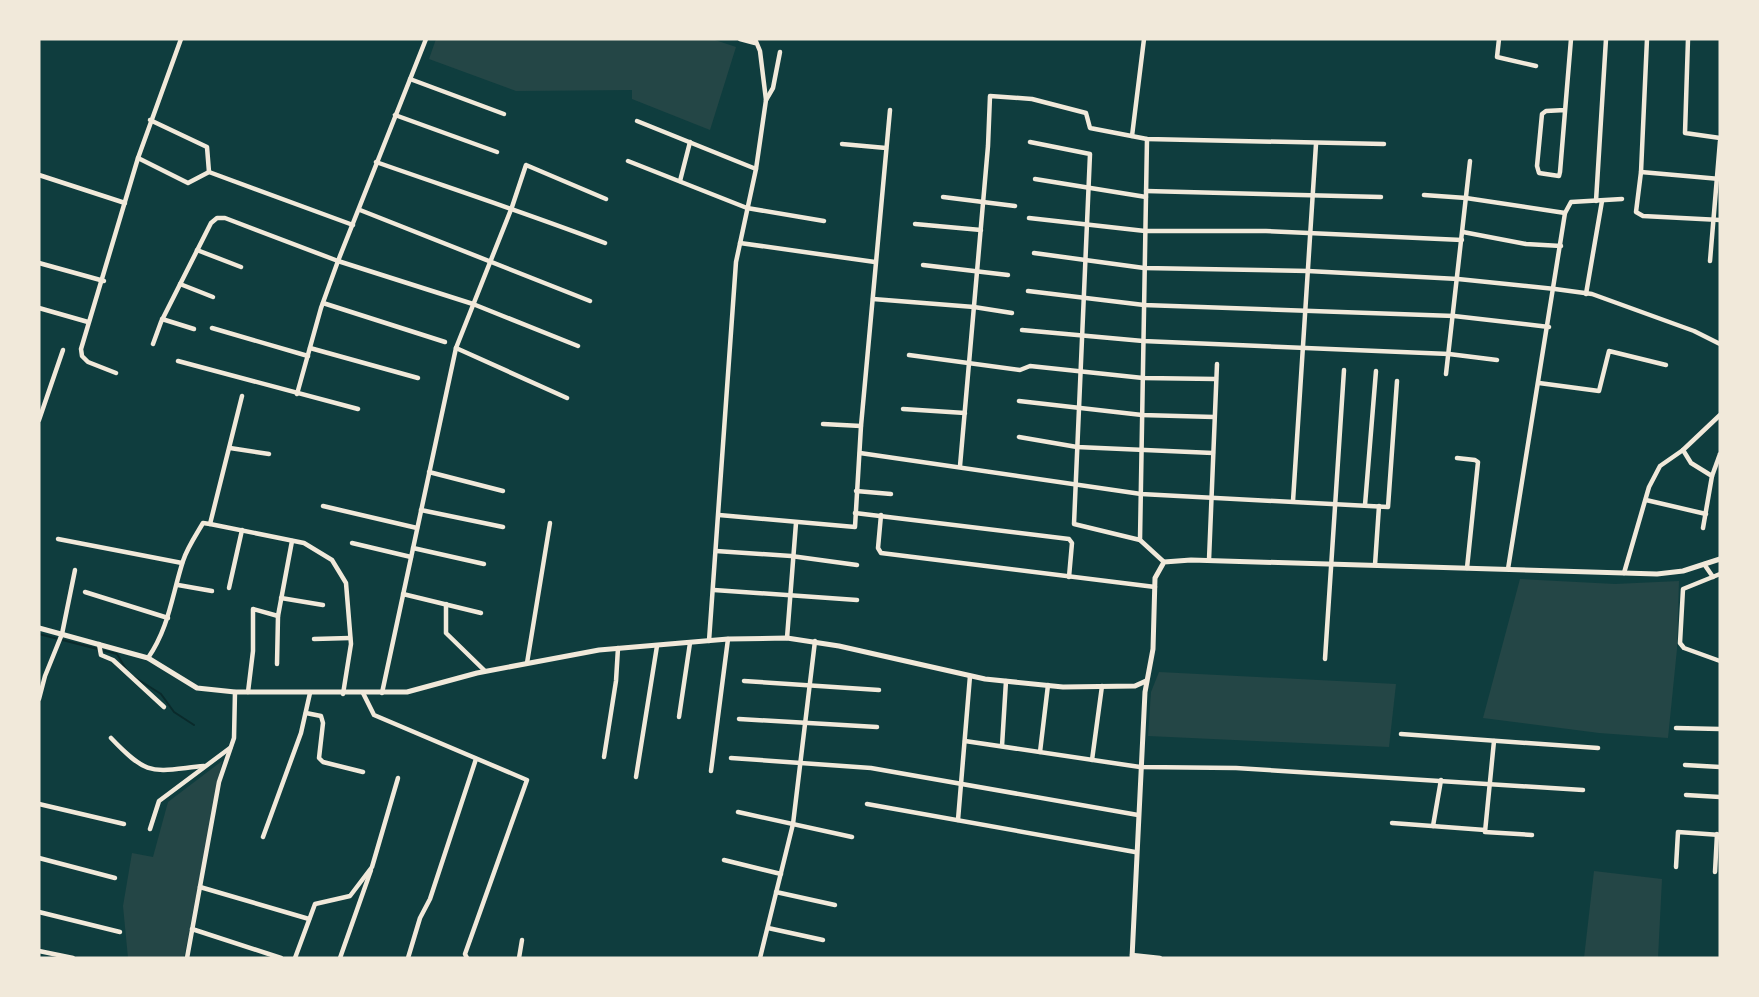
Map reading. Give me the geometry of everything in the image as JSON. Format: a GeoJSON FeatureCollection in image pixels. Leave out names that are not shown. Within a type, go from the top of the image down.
{"type":"FeatureCollection","features":[{"type":"Feature","properties":{"kind":"street"},"geometry":{"type":"LineString","coordinates":[[116,373],[88,362],[82,356],[88,322],[104,281],[108,251],[150,120],[181,39]]}},
{"type":"Feature","properties":{"kind":"street"},"geometry":{"type":"LineString","coordinates":[[297,394],[322,303],[426,39]]}},
{"type":"Feature","properties":{"kind":"street"},"geometry":{"type":"LineString","coordinates":[[709,641],[729,345],[740,243],[756,169],[766,100],[762,61],[755,41],[740,39]]}},
{"type":"Feature","properties":{"kind":"street"},"geometry":{"type":"LineString","coordinates":[[1132,136],[1144,39]]}},
{"type":"Feature","properties":{"kind":"street"},"geometry":{"type":"LineString","coordinates":[[1500,39],[1497,57],[1536,66]]}},
{"type":"Feature","properties":{"kind":"street"},"geometry":{"type":"LineString","coordinates":[[1565,110],[1546,111],[1542,114],[1537,166],[1539,173],[1559,176],[1560,172],[1571,39]]}},
{"type":"Feature","properties":{"kind":"street"},"geometry":{"type":"LineString","coordinates":[[1596,201],[1606,39]]}},
{"type":"Feature","properties":{"kind":"street"},"geometry":{"type":"LineString","coordinates":[[1647,39],[1638,214],[1720,220]]}},
{"type":"Feature","properties":{"kind":"street"},"geometry":{"type":"LineString","coordinates":[[1688,39],[1685,133],[1720,139],[1710,261]]}},
{"type":"Feature","properties":{"kind":"street"},"geometry":{"type":"LineString","coordinates":[[766,100],[773,88],[780,52]]}},
{"type":"Feature","properties":{"kind":"street"},"geometry":{"type":"LineString","coordinates":[[410,79],[504,114]]}},
{"type":"Feature","properties":{"kind":"street"},"geometry":{"type":"LineString","coordinates":[[960,466],[984,202],[990,96],[1032,99],[1086,113],[1090,128],[1147,139],[1384,144]]}},
{"type":"Feature","properties":{"kind":"street"},"geometry":{"type":"LineString","coordinates":[[719,515],[855,528],[861,426],[890,110]]}},
{"type":"Feature","properties":{"kind":"street"},"geometry":{"type":"LineString","coordinates":[[395,115],[497,152]]}},
{"type":"Feature","properties":{"kind":"street"},"geometry":{"type":"LineString","coordinates":[[150,120],[207,147],[209,172]]}},
{"type":"Feature","properties":{"kind":"street"},"geometry":{"type":"LineString","coordinates":[[637,121],[756,169]]}},
{"type":"Feature","properties":{"kind":"street"},"geometry":{"type":"LineString","coordinates":[[1140,540],[1147,139]]}},
{"type":"Feature","properties":{"kind":"street"},"geometry":{"type":"LineString","coordinates":[[680,181],[690,142]]}},
{"type":"Feature","properties":{"kind":"street"},"geometry":{"type":"LineString","coordinates":[[1030,142],[1090,154],[1074,525],[1140,540],[1164,562],[1209,560],[1657,574],[1683,571],[1720,559]]}},
{"type":"Feature","properties":{"kind":"street"},"geometry":{"type":"LineString","coordinates":[[842,144],[886,148]]}},
{"type":"Feature","properties":{"kind":"street"},"geometry":{"type":"LineString","coordinates":[[1293,501],[1316,144]]}},
{"type":"Feature","properties":{"kind":"street"},"geometry":{"type":"LineString","coordinates":[[138,158],[188,183],[209,172],[353,225]]}},
{"type":"Feature","properties":{"kind":"street"},"geometry":{"type":"LineString","coordinates":[[628,161],[747,208],[824,221]]}},
{"type":"Feature","properties":{"kind":"street"},"geometry":{"type":"LineString","coordinates":[[1446,374],[1470,161]]}},
{"type":"Feature","properties":{"kind":"street"},"geometry":{"type":"LineString","coordinates":[[376,162],[484,201],[512,207],[605,243]]}},
{"type":"Feature","properties":{"kind":"street"},"geometry":{"type":"LineString","coordinates":[[382,693],[456,348],[489,260],[512,207],[525,165],[606,199]]}},
{"type":"Feature","properties":{"kind":"street"},"geometry":{"type":"LineString","coordinates":[[1641,172],[1718,179]]}},
{"type":"Feature","properties":{"kind":"street"},"geometry":{"type":"LineString","coordinates":[[39,175],[125,203]]}},
{"type":"Feature","properties":{"kind":"street"},"geometry":{"type":"LineString","coordinates":[[1035,179],[1146,194],[1381,197]]}},
{"type":"Feature","properties":{"kind":"street"},"geometry":{"type":"LineString","coordinates":[[1424,195],[1466,198],[1565,213]]}},
{"type":"Feature","properties":{"kind":"street"},"geometry":{"type":"LineString","coordinates":[[943,197],[1015,206]]}},
{"type":"Feature","properties":{"kind":"street"},"geometry":{"type":"LineString","coordinates":[[1508,569],[1555,289],[1565,213],[1571,202],[1602,201],[1608,198],[1622,199]]}},
{"type":"Feature","properties":{"kind":"street"},"geometry":{"type":"LineString","coordinates":[[1586,294],[1602,201]]}},
{"type":"Feature","properties":{"kind":"street"},"geometry":{"type":"LineString","coordinates":[[360,210],[590,301]]}},
{"type":"Feature","properties":{"kind":"street"},"geometry":{"type":"LineString","coordinates":[[153,344],[162,319],[210,223],[217,218],[225,218],[338,261],[472,304],[578,346]]}},
{"type":"Feature","properties":{"kind":"street"},"geometry":{"type":"LineString","coordinates":[[1029,218],[1145,231],[1310,233],[1462,240]]}},
{"type":"Feature","properties":{"kind":"street"},"geometry":{"type":"LineString","coordinates":[[915,224],[981,231]]}},
{"type":"Feature","properties":{"kind":"street"},"geometry":{"type":"LineString","coordinates":[[1463,232],[1526,244],[1561,246]]}},
{"type":"Feature","properties":{"kind":"street"},"geometry":{"type":"LineString","coordinates":[[740,243],[875,262]]}},
{"type":"Feature","properties":{"kind":"street"},"geometry":{"type":"LineString","coordinates":[[197,250],[241,267]]}},
{"type":"Feature","properties":{"kind":"street"},"geometry":{"type":"LineString","coordinates":[[1034,253],[1144,268],[1308,271],[1458,279],[1555,289],[1586,294],[1694,331],[1720,344]]}},
{"type":"Feature","properties":{"kind":"street"},"geometry":{"type":"LineString","coordinates":[[39,263],[104,281]]}},
{"type":"Feature","properties":{"kind":"street"},"geometry":{"type":"LineString","coordinates":[[922,266],[1008,275]]}},
{"type":"Feature","properties":{"kind":"street"},"geometry":{"type":"LineString","coordinates":[[180,284],[213,297]]}},
{"type":"Feature","properties":{"kind":"street"},"geometry":{"type":"LineString","coordinates":[[1028,291],[1144,305],[1454,316],[1548,327]]}},
{"type":"Feature","properties":{"kind":"street"},"geometry":{"type":"LineString","coordinates":[[873,299],[974,307],[1012,313]]}},
{"type":"Feature","properties":{"kind":"street"},"geometry":{"type":"LineString","coordinates":[[322,303],[445,342]]}},
{"type":"Feature","properties":{"kind":"street"},"geometry":{"type":"LineString","coordinates":[[39,308],[88,322]]}},
{"type":"Feature","properties":{"kind":"street"},"geometry":{"type":"LineString","coordinates":[[162,319],[195,329]]}},
{"type":"Feature","properties":{"kind":"street"},"geometry":{"type":"LineString","coordinates":[[212,328],[308,356]]}},
{"type":"Feature","properties":{"kind":"street"},"geometry":{"type":"LineString","coordinates":[[1022,330],[1143,341],[1449,354],[1497,360]]}},
{"type":"Feature","properties":{"kind":"street"},"geometry":{"type":"LineString","coordinates":[[310,348],[418,378]]}},
{"type":"Feature","properties":{"kind":"street"},"geometry":{"type":"LineString","coordinates":[[456,348],[567,398]]}},
{"type":"Feature","properties":{"kind":"street"},"geometry":{"type":"LineString","coordinates":[[39,420],[63,350]]}},
{"type":"Feature","properties":{"kind":"street"},"geometry":{"type":"LineString","coordinates":[[1539,383],[1599,391],[1609,351],[1666,365]]}},
{"type":"Feature","properties":{"kind":"street"},"geometry":{"type":"LineString","coordinates":[[909,355],[1020,370],[1030,366],[1143,378],[1216,379]]}},
{"type":"Feature","properties":{"kind":"street"},"geometry":{"type":"LineString","coordinates":[[178,361],[358,409]]}},
{"type":"Feature","properties":{"kind":"street"},"geometry":{"type":"LineString","coordinates":[[1209,560],[1217,364]]}},
{"type":"Feature","properties":{"kind":"street"},"geometry":{"type":"LineString","coordinates":[[1325,658],[1344,370]]}},
{"type":"Feature","properties":{"kind":"street"},"geometry":{"type":"LineString","coordinates":[[1365,506],[1376,371]]}},
{"type":"Feature","properties":{"kind":"street"},"geometry":{"type":"LineString","coordinates":[[860,453],[1141,494],[1388,507],[1397,381]]}},
{"type":"Feature","properties":{"kind":"street"},"geometry":{"type":"LineString","coordinates":[[39,392],[47,394]]}},
{"type":"Feature","properties":{"kind":"street"},"geometry":{"type":"LineString","coordinates":[[210,524],[242,396]]}},
{"type":"Feature","properties":{"kind":"street"},"geometry":{"type":"LineString","coordinates":[[1019,401],[1142,415],[1214,417]]}},
{"type":"Feature","properties":{"kind":"street"},"geometry":{"type":"LineString","coordinates":[[903,409],[965,413]]}},
{"type":"Feature","properties":{"kind":"street"},"geometry":{"type":"LineString","coordinates":[[1624,573],[1648,487],[1660,466],[1683,450],[1720,415]]}},
{"type":"Feature","properties":{"kind":"street"},"geometry":{"type":"LineString","coordinates":[[823,424],[861,426]]}},
{"type":"Feature","properties":{"kind":"street"},"geometry":{"type":"LineString","coordinates":[[1019,437],[1077,447],[1213,453]]}},
{"type":"Feature","properties":{"kind":"street"},"geometry":{"type":"LineString","coordinates":[[230,448],[269,454]]}},
{"type":"Feature","properties":{"kind":"street"},"geometry":{"type":"LineString","coordinates":[[1683,450],[1690,463],[1712,476]]}},
{"type":"Feature","properties":{"kind":"street"},"geometry":{"type":"LineString","coordinates":[[1703,528],[1712,476],[1720,454]]}},
{"type":"Feature","properties":{"kind":"street"},"geometry":{"type":"LineString","coordinates":[[1457,458],[1478,462],[1467,568]]}},
{"type":"Feature","properties":{"kind":"street"},"geometry":{"type":"LineString","coordinates":[[429,472],[503,491]]}},
{"type":"Feature","properties":{"kind":"street"},"geometry":{"type":"LineString","coordinates":[[856,491],[891,494]]}},
{"type":"Feature","properties":{"kind":"street"},"geometry":{"type":"LineString","coordinates":[[1646,500],[1706,514]]}},
{"type":"Feature","properties":{"kind":"street"},"geometry":{"type":"LineString","coordinates":[[324,506],[417,528]]}},
{"type":"Feature","properties":{"kind":"street"},"geometry":{"type":"LineString","coordinates":[[1375,565],[1379,506]]}},
{"type":"Feature","properties":{"kind":"street"},"geometry":{"type":"LineString","coordinates":[[421,510],[503,527]]}},
{"type":"Feature","properties":{"kind":"street"},"geometry":{"type":"LineString","coordinates":[[855,513],[1070,539],[1072,543],[1069,577]]}},
{"type":"Feature","properties":{"kind":"street"},"geometry":{"type":"LineString","coordinates":[[881,515],[878,548],[881,553],[1155,587]]}},
{"type":"Feature","properties":{"kind":"street"},"geometry":{"type":"LineString","coordinates":[[148,658],[160,641],[178,585],[182,563],[203,523],[210,524],[304,543],[332,560],[346,583],[350,638],[343,694]]}},
{"type":"Feature","properties":{"kind":"street"},"geometry":{"type":"LineString","coordinates":[[527,663],[550,523]]}},
{"type":"Feature","properties":{"kind":"street"},"geometry":{"type":"LineString","coordinates":[[787,638],[791,556],[796,523]]}},
{"type":"Feature","properties":{"kind":"street"},"geometry":{"type":"LineString","coordinates":[[229,588],[242,530]]}},
{"type":"Feature","properties":{"kind":"street"},"geometry":{"type":"LineString","coordinates":[[58,539],[182,563]]}},
{"type":"Feature","properties":{"kind":"street"},"geometry":{"type":"LineString","coordinates":[[277,664],[278,616],[292,541]]}},
{"type":"Feature","properties":{"kind":"street"},"geometry":{"type":"LineString","coordinates":[[352,543],[411,557]]}},
{"type":"Feature","properties":{"kind":"street"},"geometry":{"type":"LineString","coordinates":[[413,548],[484,564]]}},
{"type":"Feature","properties":{"kind":"street"},"geometry":{"type":"LineString","coordinates":[[716,551],[791,556],[857,565]]}},
{"type":"Feature","properties":{"kind":"street"},"geometry":{"type":"LineString","coordinates":[[1160,958],[1132,957],[1135,852],[1146,681],[1153,650],[1155,578],[1164,562]]}},
{"type":"Feature","properties":{"kind":"street"},"geometry":{"type":"LineString","coordinates":[[1704,564],[1713,577]]}},
{"type":"Feature","properties":{"kind":"street"},"geometry":{"type":"LineString","coordinates":[[39,699],[62,634],[75,570]]}},
{"type":"Feature","properties":{"kind":"street"},"geometry":{"type":"LineString","coordinates":[[1720,574],[1683,589],[1680,643],[1684,648],[1720,662]]}},
{"type":"Feature","properties":{"kind":"street"},"geometry":{"type":"LineString","coordinates":[[178,585],[212,591]]}},
{"type":"Feature","properties":{"kind":"street"},"geometry":{"type":"LineString","coordinates":[[714,590],[856,600]]}},
{"type":"Feature","properties":{"kind":"street"},"geometry":{"type":"LineString","coordinates":[[85,592],[168,618]]}},
{"type":"Feature","properties":{"kind":"street"},"geometry":{"type":"LineString","coordinates":[[403,594],[481,613]]}},
{"type":"Feature","properties":{"kind":"street"},"geometry":{"type":"LineString","coordinates":[[281,597],[323,605]]}},
{"type":"Feature","properties":{"kind":"street"},"geometry":{"type":"LineString","coordinates":[[446,604],[446,633],[486,671]]}},
{"type":"Feature","properties":{"kind":"street"},"geometry":{"type":"LineString","coordinates":[[248,692],[253,651],[253,609],[278,616]]}},
{"type":"Feature","properties":{"kind":"street"},"geometry":{"type":"LineString","coordinates":[[39,628],[148,658],[197,688],[235,692],[343,694],[407,692],[486,671],[618,648],[728,639],[787,638],[815,641],[970,676],[1006,681],[1048,685],[1135,686],[1146,681]]}},
{"type":"Feature","properties":{"kind":"street"},"geometry":{"type":"LineString","coordinates":[[314,639],[350,638]]}},
{"type":"Feature","properties":{"kind":"street"},"geometry":{"type":"LineString","coordinates":[[711,771],[728,639]]}},
{"type":"Feature","properties":{"kind":"street"},"geometry":{"type":"LineString","coordinates":[[760,958],[793,824],[815,641]]}},
{"type":"Feature","properties":{"kind":"street"},"geometry":{"type":"LineString","coordinates":[[679,717],[690,643]]}},
{"type":"Feature","properties":{"kind":"street"},"geometry":{"type":"LineString","coordinates":[[99,644],[101,655],[113,660],[164,707]]}},
{"type":"Feature","properties":{"kind":"street"},"geometry":{"type":"LineString","coordinates":[[636,777],[657,646]]}},
{"type":"Feature","properties":{"kind":"street"},"geometry":{"type":"LineString","coordinates":[[604,757],[618,648]]}},
{"type":"Feature","properties":{"kind":"street"},"geometry":{"type":"LineString","coordinates":[[958,820],[970,676]]}},
{"type":"Feature","properties":{"kind":"street"},"geometry":{"type":"LineString","coordinates":[[744,681],[879,690]]}},
{"type":"Feature","properties":{"kind":"street"},"geometry":{"type":"LineString","coordinates":[[1002,746],[1006,681]]}},
{"type":"Feature","properties":{"kind":"street"},"geometry":{"type":"LineString","coordinates":[[1040,752],[1048,685]]}},
{"type":"Feature","properties":{"kind":"street"},"geometry":{"type":"LineString","coordinates":[[1092,760],[1102,686]]}},
{"type":"Feature","properties":{"kind":"street"},"geometry":{"type":"LineString","coordinates":[[187,958],[219,782],[234,738],[235,692]]}},
{"type":"Feature","properties":{"kind":"street"},"geometry":{"type":"LineString","coordinates":[[263,837],[301,733],[310,693]]}},
{"type":"Feature","properties":{"kind":"street"},"geometry":{"type":"LineString","coordinates":[[363,693],[374,715],[526,780],[465,954],[467,958]]}},
{"type":"Feature","properties":{"kind":"street"},"geometry":{"type":"LineString","coordinates":[[306,712],[321,716],[324,723],[319,758],[323,762],[363,772]]}},
{"type":"Feature","properties":{"kind":"street"},"geometry":{"type":"LineString","coordinates":[[739,719],[877,727]]}},
{"type":"Feature","properties":{"kind":"street"},"geometry":{"type":"LineString","coordinates":[[1676,728],[1720,729]]}},
{"type":"Feature","properties":{"kind":"street"},"geometry":{"type":"LineString","coordinates":[[1401,734],[1598,748]]}},
{"type":"Feature","properties":{"kind":"street"},"geometry":{"type":"LineString","coordinates":[[111,738],[134,763],[153,770],[206,766]]}},
{"type":"Feature","properties":{"kind":"street"},"geometry":{"type":"LineString","coordinates":[[965,741],[1140,767],[1236,768],[1582,790]]}},
{"type":"Feature","properties":{"kind":"street"},"geometry":{"type":"LineString","coordinates":[[1485,830],[1494,741]]}},
{"type":"Feature","properties":{"kind":"street"},"geometry":{"type":"LineString","coordinates":[[150,829],[159,801],[230,748]]}},
{"type":"Feature","properties":{"kind":"street"},"geometry":{"type":"LineString","coordinates":[[731,758],[871,768],[962,782],[1138,815]]}},
{"type":"Feature","properties":{"kind":"street"},"geometry":{"type":"LineString","coordinates":[[408,958],[476,759]]}},
{"type":"Feature","properties":{"kind":"street"},"geometry":{"type":"LineString","coordinates":[[1685,765],[1720,767]]}},
{"type":"Feature","properties":{"kind":"street"},"geometry":{"type":"LineString","coordinates":[[340,958],[372,867],[398,778]]}},
{"type":"Feature","properties":{"kind":"street"},"geometry":{"type":"LineString","coordinates":[[1433,826],[1441,780]]}},
{"type":"Feature","properties":{"kind":"street"},"geometry":{"type":"LineString","coordinates":[[1686,795],[1720,797]]}},
{"type":"Feature","properties":{"kind":"street"},"geometry":{"type":"LineString","coordinates":[[39,804],[124,824]]}},
{"type":"Feature","properties":{"kind":"street"},"geometry":{"type":"LineString","coordinates":[[867,804],[1135,852]]}},
{"type":"Feature","properties":{"kind":"street"},"geometry":{"type":"LineString","coordinates":[[738,812],[852,837]]}},
{"type":"Feature","properties":{"kind":"street"},"geometry":{"type":"LineString","coordinates":[[1392,824],[1532,835]]}},
{"type":"Feature","properties":{"kind":"street"},"geometry":{"type":"LineString","coordinates":[[1676,867],[1678,832],[1719,835],[1715,872]]}},
{"type":"Feature","properties":{"kind":"street"},"geometry":{"type":"LineString","coordinates":[[39,858],[115,878]]}},
{"type":"Feature","properties":{"kind":"street"},"geometry":{"type":"LineString","coordinates":[[724,860],[781,874]]}},
{"type":"Feature","properties":{"kind":"street"},"geometry":{"type":"LineString","coordinates":[[295,958],[315,904],[350,896],[372,867]]}},
{"type":"Feature","properties":{"kind":"street"},"geometry":{"type":"LineString","coordinates":[[200,887],[309,919]]}},
{"type":"Feature","properties":{"kind":"street"},"geometry":{"type":"LineString","coordinates":[[776,892],[835,905]]}},
{"type":"Feature","properties":{"kind":"street"},"geometry":{"type":"LineString","coordinates":[[39,912],[120,932]]}},
{"type":"Feature","properties":{"kind":"street"},"geometry":{"type":"LineString","coordinates":[[768,928],[823,940]]}},
{"type":"Feature","properties":{"kind":"street"},"geometry":{"type":"LineString","coordinates":[[192,929],[281,958]]}},
{"type":"Feature","properties":{"kind":"street"},"geometry":{"type":"LineString","coordinates":[[519,958],[522,940]]}},
{"type":"Feature","properties":{"kind":"street"},"geometry":{"type":"LineString","coordinates":[[39,951],[73,958]]}},
{"type":"Feature","properties":{"kind":"shaded area"},"geometry":{"type":"Polygon","coordinates":[[[436,39],[712,39],[736,47],[710,130],[632,99],[632,90],[516,91],[429,59],[436,39]]]}},
{"type":"Feature","properties":{"kind":"shaded area"},"geometry":{"type":"Polygon","coordinates":[[[1520,579],[1615,584],[1679,581],[1677,649],[1668,738],[1599,733],[1483,718],[1520,579]]]}},
{"type":"Feature","properties":{"kind":"shaded area"},"geometry":{"type":"Polygon","coordinates":[[[1159,672],[1396,684],[1389,747],[1148,736],[1151,692],[1159,672]]]}},
{"type":"Feature","properties":{"kind":"shaded area"},"geometry":{"type":"Polygon","coordinates":[[[222,761],[184,958],[128,958],[123,906],[132,853],[153,857],[168,802],[222,761]]]}},
{"type":"Feature","properties":{"kind":"shaded area"},"geometry":{"type":"Polygon","coordinates":[[[1594,871],[1662,879],[1658,958],[1584,958],[1594,871]]]}},
{"type":"Feature","properties":{"kind":"waterway"},"geometry":{"type":"LineString","coordinates":[[39,634],[117,654],[127,671]]}},
{"type":"Feature","properties":{"kind":"waterway"},"geometry":{"type":"LineString","coordinates":[[134,677],[161,694],[174,712],[194,725]]}}]}
